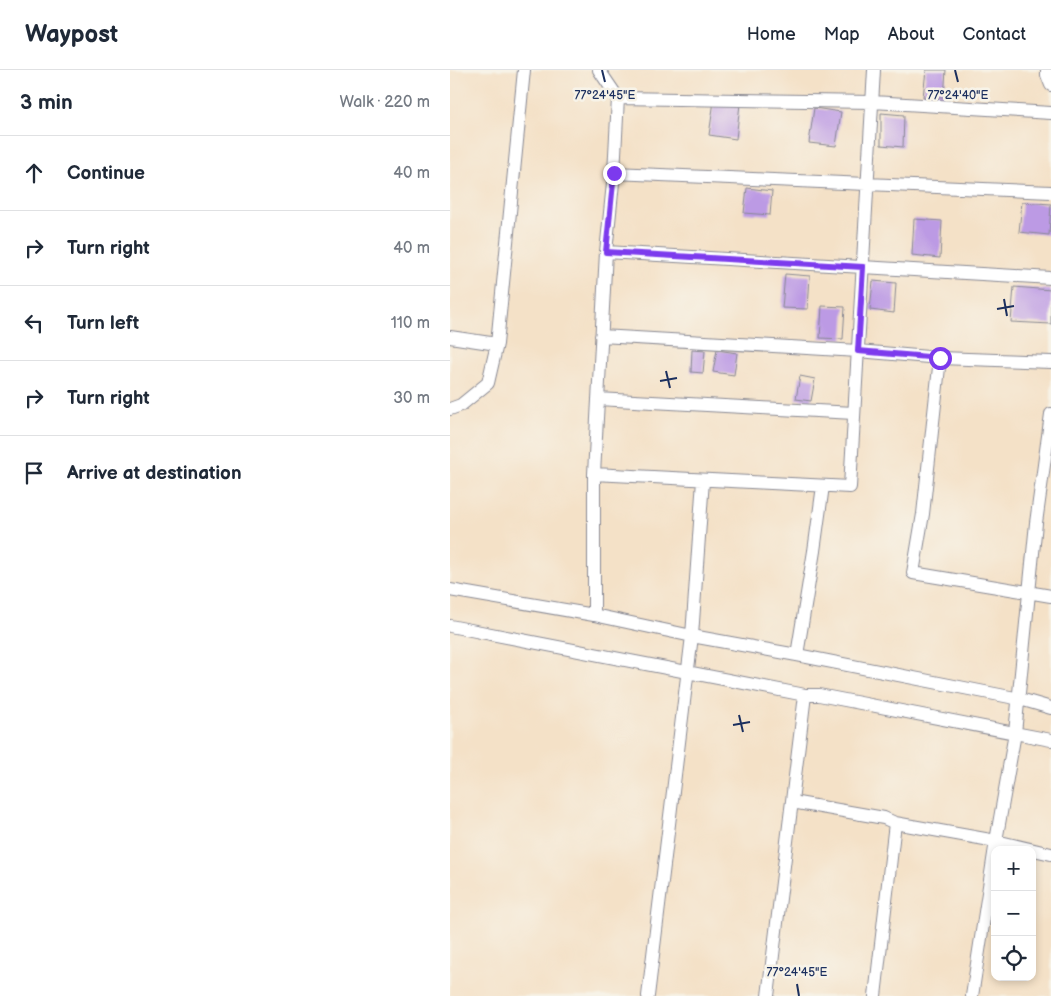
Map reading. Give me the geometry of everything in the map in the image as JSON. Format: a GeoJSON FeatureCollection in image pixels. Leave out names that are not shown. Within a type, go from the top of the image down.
{"type":"FeatureCollection","features":[{"type":"Feature","properties":{"kind":"street"},"geometry":{"type":"LineString","coordinates":[[450,409],[461,405],[488,383],[497,344],[524,70]]}},
{"type":"Feature","properties":{"kind":"street"},"geometry":{"type":"LineString","coordinates":[[594,615],[594,474],[606,252],[614,173],[618,98],[598,70]]}},
{"type":"Feature","properties":{"kind":"street"},"geometry":{"type":"LineString","coordinates":[[594,474],[850,487],[874,70]]}},
{"type":"Feature","properties":{"kind":"street"},"geometry":{"type":"LineString","coordinates":[[1047,70],[1051,84]]}},
{"type":"Feature","properties":{"kind":"street"},"geometry":{"type":"LineString","coordinates":[[618,98],[873,102],[1051,113]]}},
{"type":"Feature","properties":{"kind":"street"},"geometry":{"type":"LineString","coordinates":[[614,173],[1051,192]]}},
{"type":"Feature","properties":{"kind":"street"},"geometry":{"type":"LineString","coordinates":[[606,252],[1051,278]]}},
{"type":"Feature","properties":{"kind":"street"},"geometry":{"type":"LineString","coordinates":[[601,336],[858,351],[940,358],[1051,362]]}},
{"type":"Feature","properties":{"kind":"street"},"geometry":{"type":"LineString","coordinates":[[450,337],[497,344]]}},
{"type":"Feature","properties":{"kind":"street"},"geometry":{"type":"LineString","coordinates":[[940,358],[923,514],[913,573],[1051,596]]}},
{"type":"Feature","properties":{"kind":"street"},"geometry":{"type":"LineString","coordinates":[[598,399],[854,414]]}},
{"type":"Feature","properties":{"kind":"street"},"geometry":{"type":"LineString","coordinates":[[972,996],[996,840],[1016,733],[1028,592],[1051,414]]}},
{"type":"Feature","properties":{"kind":"street"},"geometry":{"type":"LineString","coordinates":[[648,996],[692,636],[703,480]]}},
{"type":"Feature","properties":{"kind":"street"},"geometry":{"type":"LineString","coordinates":[[797,655],[823,486]]}},
{"type":"Feature","properties":{"kind":"street"},"geometry":{"type":"LineString","coordinates":[[450,590],[594,615],[692,636],[1020,699],[1051,708]]}},
{"type":"Feature","properties":{"kind":"street"},"geometry":{"type":"LineString","coordinates":[[450,626],[804,695],[819,694],[1051,740]]}},
{"type":"Feature","properties":{"kind":"street"},"geometry":{"type":"LineString","coordinates":[[768,996],[804,695]]}},
{"type":"Feature","properties":{"kind":"street"},"geometry":{"type":"LineString","coordinates":[[792,802],[884,818],[894,823],[996,840],[1051,854]]}},
{"type":"Feature","properties":{"kind":"street"},"geometry":{"type":"LineString","coordinates":[[875,996],[894,823]]}},
{"type":"Feature","properties":{"kind":"building"},"geometry":{"type":"Polygon","coordinates":[[[926,70],[946,70],[944,97],[923,97],[926,70]]]}},
{"type":"Feature","properties":{"kind":"building"},"geometry":{"type":"Polygon","coordinates":[[[714,101],[740,104],[736,139],[709,135],[714,101]]]}},
{"type":"Feature","properties":{"kind":"building"},"geometry":{"type":"Polygon","coordinates":[[[814,108],[841,112],[836,146],[809,143],[814,108]]]}},
{"type":"Feature","properties":{"kind":"building"},"geometry":{"type":"Polygon","coordinates":[[[881,113],[904,115],[903,147],[881,145],[881,113]]]}},
{"type":"Feature","properties":{"kind":"building"},"geometry":{"type":"Polygon","coordinates":[[[747,188],[772,191],[770,215],[744,213],[747,188]]]}},
{"type":"Feature","properties":{"kind":"building"},"geometry":{"type":"Polygon","coordinates":[[[1022,202],[1051,204],[1049,235],[1019,232],[1022,202]]]}},
{"type":"Feature","properties":{"kind":"building"},"geometry":{"type":"Polygon","coordinates":[[[914,219],[942,221],[940,258],[912,255],[914,219]]]}},
{"type":"Feature","properties":{"kind":"building"},"geometry":{"type":"Polygon","coordinates":[[[785,274],[810,276],[808,309],[782,308],[785,274]]]}},
{"type":"Feature","properties":{"kind":"building"},"geometry":{"type":"Polygon","coordinates":[[[873,281],[896,283],[894,313],[870,310],[873,281]]]}},
{"type":"Feature","properties":{"kind":"building"},"geometry":{"type":"Polygon","coordinates":[[[1014,287],[1051,290],[1051,324],[1011,322],[1014,287]]]}},
{"type":"Feature","properties":{"kind":"building"},"geometry":{"type":"Polygon","coordinates":[[[822,306],[845,307],[843,339],[820,338],[822,306]]]}},
{"type":"Feature","properties":{"kind":"building"},"geometry":{"type":"Polygon","coordinates":[[[692,350],[705,351],[703,373],[691,372],[692,350]]]}},
{"type":"Feature","properties":{"kind":"building"},"geometry":{"type":"Polygon","coordinates":[[[717,350],[737,353],[734,375],[713,372],[717,350]]]}},
{"type":"Feature","properties":{"kind":"building"},"geometry":{"type":"Polygon","coordinates":[[[800,376],[815,379],[811,401],[796,399],[800,376]]]}},
{"type":"Feature","properties":{"kind":"route"},"geometry":{"type":"LineString","coordinates":[[614,173],[606,252],[863,267],[858,351],[940,358]]}}]}
